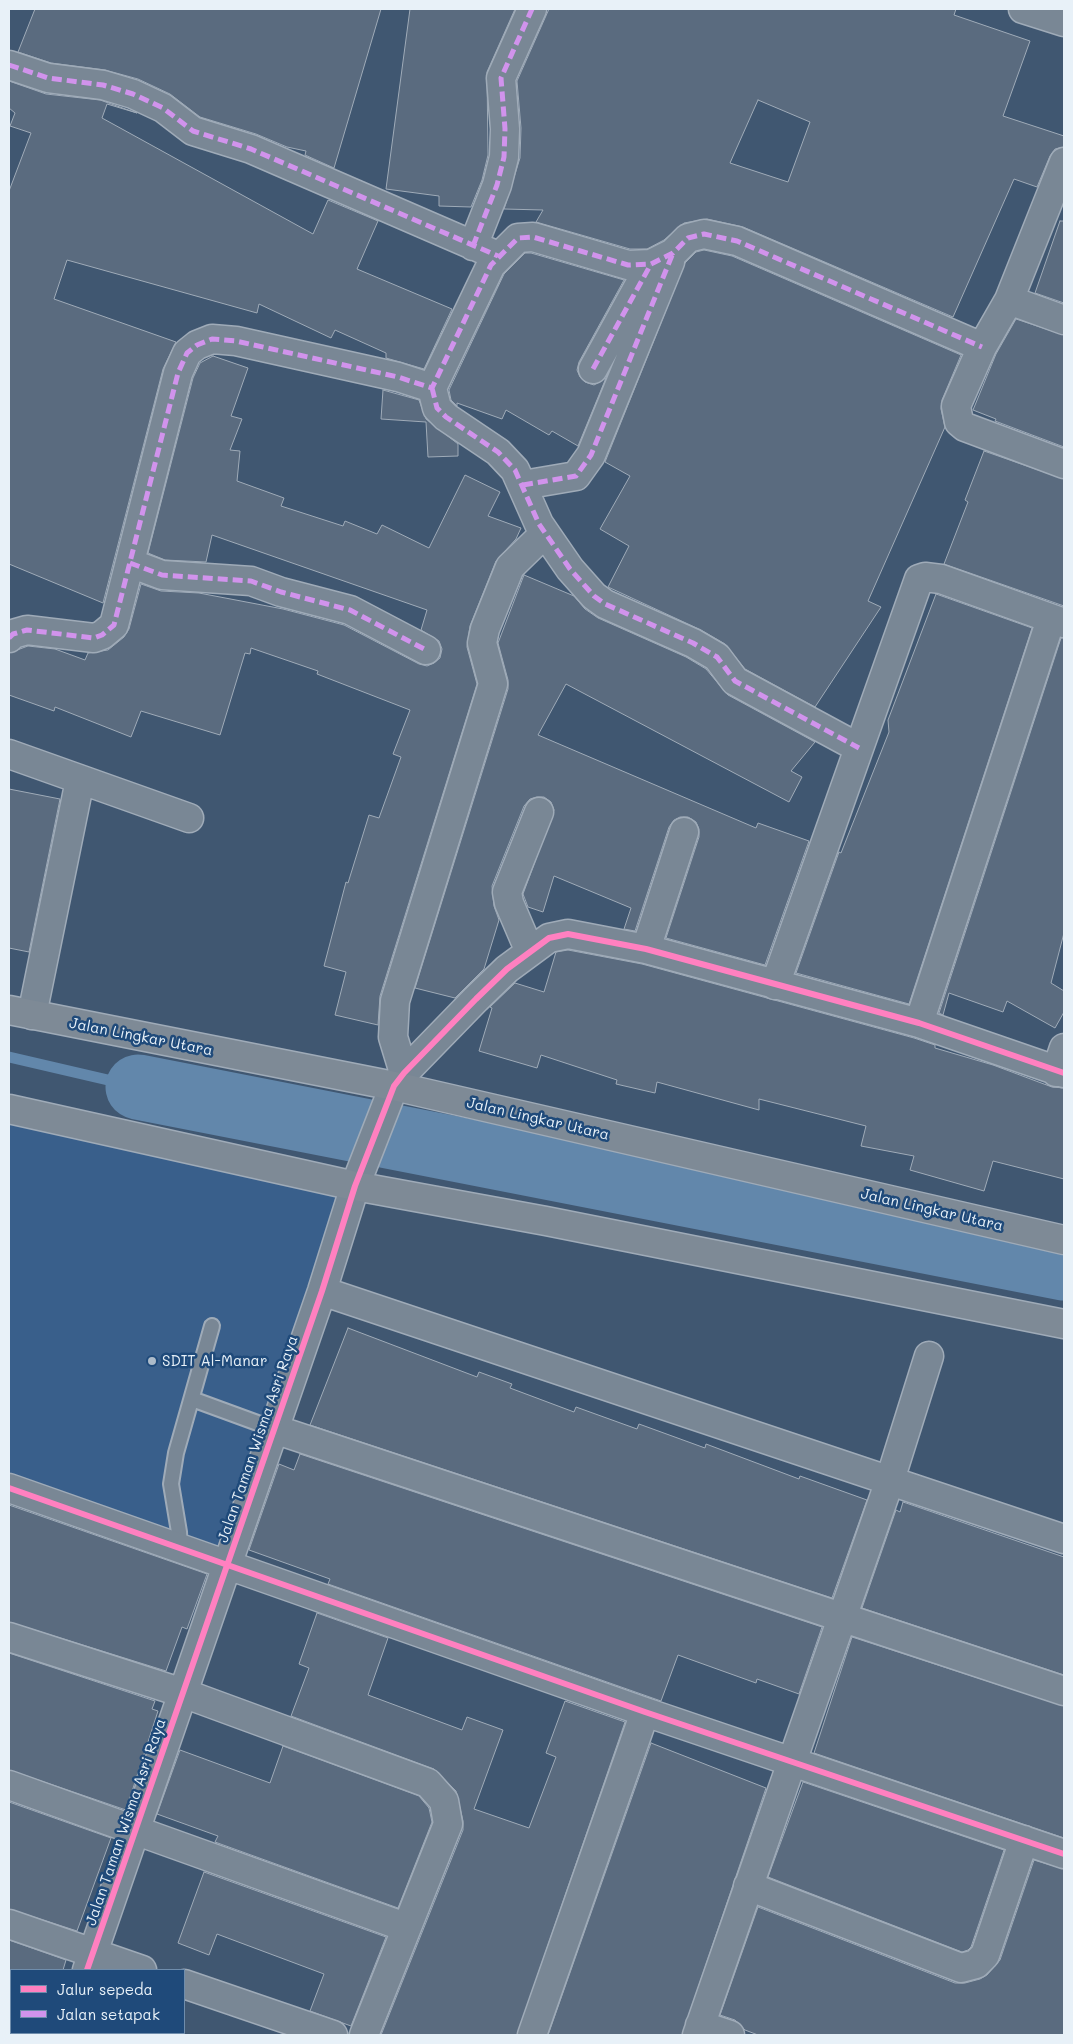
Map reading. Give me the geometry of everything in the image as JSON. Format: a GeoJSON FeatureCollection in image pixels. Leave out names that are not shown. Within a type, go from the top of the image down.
{"type":"FeatureCollection","features":[{"type":"Feature","properties":{"kind":"main road","name":"Jalan Lingkar Utara"},"geometry":{"type":"LineString","coordinates":[[20,1013],[399,1079],[1064,1240]]}},
{"type":"Feature","properties":{"kind":"main road"},"geometry":{"type":"LineString","coordinates":[[9,1109],[546,1221],[1064,1324]]}},
{"type":"Feature","properties":{"kind":"street"},"geometry":{"type":"LineString","coordinates":[[473,246],[497,185],[504,158],[505,129],[501,78],[532,9]]}},
{"type":"Feature","properties":{"kind":"street"},"geometry":{"type":"LineString","coordinates":[[1022,9],[1064,22]]}},
{"type":"Feature","properties":{"kind":"street"},"geometry":{"type":"LineString","coordinates":[[9,66],[48,78],[103,85],[133,94],[163,108],[193,131],[251,148],[498,256]]}},
{"type":"Feature","properties":{"kind":"street"},"geometry":{"type":"LineString","coordinates":[[1064,162],[1009,300],[982,347],[956,406],[959,422],[965,427],[1064,464]]}},
{"type":"Feature","properties":{"kind":"street"},"geometry":{"type":"LineString","coordinates":[[592,369],[662,259],[694,235],[718,235],[737,241],[982,347]]}},
{"type":"Feature","properties":{"kind":"street"},"geometry":{"type":"LineString","coordinates":[[662,259],[628,265],[524,237],[518,238],[491,265],[432,388],[437,408],[446,417],[498,452],[515,470],[545,532],[570,569],[599,600],[717,656],[735,681],[859,748]]}},
{"type":"Feature","properties":{"kind":"street"},"geometry":{"type":"LineString","coordinates":[[523,485],[576,476],[591,455],[662,259]]}},
{"type":"Feature","properties":{"kind":"street"},"geometry":{"type":"LineString","coordinates":[[1009,300],[1064,320]]}},
{"type":"Feature","properties":{"kind":"street"},"geometry":{"type":"LineString","coordinates":[[9,638],[13,634],[27,630],[94,638],[102,635],[114,625],[178,372],[187,353],[197,345],[212,339],[236,341],[398,377],[432,388]]}},
{"type":"Feature","properties":{"kind":"street"},"geometry":{"type":"LineString","coordinates":[[399,1079],[394,1037],[395,1001],[493,684],[482,643],[485,629],[510,567],[545,532]]}},
{"type":"Feature","properties":{"kind":"street"},"geometry":{"type":"LineString","coordinates":[[130,563],[162,575],[251,581],[281,592],[350,610],[426,650]]}},
{"type":"Feature","properties":{"kind":"street"},"geometry":{"type":"LineString","coordinates":[[775,985],[919,579],[925,577],[941,579],[1057,621],[919,1022]]}},
{"type":"Feature","properties":{"kind":"street"},"geometry":{"type":"LineString","coordinates":[[9,754],[189,818]]}},
{"type":"Feature","properties":{"kind":"street"},"geometry":{"type":"LineString","coordinates":[[20,1013],[80,780]]}},
{"type":"Feature","properties":{"kind":"street"},"geometry":{"type":"LineString","coordinates":[[530,952],[509,903],[507,892],[539,812]]}},
{"type":"Feature","properties":{"kind":"street"},"geometry":{"type":"LineString","coordinates":[[646,949],[684,832]]}},
{"type":"Feature","properties":{"kind":"street"},"geometry":{"type":"LineString","coordinates":[[399,1079],[476,999],[530,952],[549,938],[568,934],[646,949],[919,1022],[1062,1064]]}},
{"type":"Feature","properties":{"kind":"street","name":"Jalan Taman Wisma Asri Raya"},"geometry":{"type":"LineString","coordinates":[[90,1962],[322,1291],[356,1182],[381,1118],[399,1079]]}},
{"type":"Feature","properties":{"kind":"street"},"geometry":{"type":"LineString","coordinates":[[322,1291],[1064,1539]]}},
{"type":"Feature","properties":{"kind":"street"},"geometry":{"type":"LineString","coordinates":[[730,2035],[699,2030],[890,1480],[930,1356]]}},
{"type":"Feature","properties":{"kind":"street"},"geometry":{"type":"LineString","coordinates":[[274,1429],[1064,1691]]}},
{"type":"Feature","properties":{"kind":"street"},"geometry":{"type":"LineString","coordinates":[[9,1488],[180,1550],[645,1712],[1064,1854]]}},
{"type":"Feature","properties":{"kind":"street"},"geometry":{"type":"LineString","coordinates":[[9,1637],[183,1694],[428,1783],[444,1801],[448,1824],[364,2035]]}},
{"type":"Feature","properties":{"kind":"street"},"geometry":{"type":"LineString","coordinates":[[532,2035],[645,1712]]}},
{"type":"Feature","properties":{"kind":"street"},"geometry":{"type":"LineString","coordinates":[[9,1785],[406,1926]]}},
{"type":"Feature","properties":{"kind":"street"},"geometry":{"type":"LineString","coordinates":[[748,1886],[961,1968],[976,1964],[985,1955],[1024,1840]]}},
{"type":"Feature","properties":{"kind":"street"},"geometry":{"type":"LineString","coordinates":[[9,1924],[90,1962],[136,1969]]}},
{"type":"Feature","properties":{"kind":"street"},"geometry":{"type":"LineString","coordinates":[[185,1984],[333,2035]]}},
{"type":"Feature","properties":{"kind":"lane"},"geometry":{"type":"LineString","coordinates":[[180,1550],[180,1532],[171,1484],[176,1453],[212,1326]]}},
{"type":"Feature","properties":{"kind":"lane"},"geometry":{"type":"LineString","coordinates":[[192,1399],[274,1429]]}},
{"type":"Feature","properties":{"kind":"shaded area","name":"SDIT Al-Manar"},"geometry":{"type":"Polygon","coordinates":[[[9,1109],[355,1186],[227,1566],[9,1488],[9,1109]]]}},
{"type":"Feature","properties":{"kind":"building"},"geometry":{"type":"Polygon","coordinates":[[[35,9],[381,9],[334,168],[305,155],[306,151],[287,147],[256,134],[200,117],[170,94],[138,79],[105,70],[51,63],[18,52],[35,9]]]}},
{"type":"Feature","properties":{"kind":"building"},"geometry":{"type":"Polygon","coordinates":[[[410,9],[515,9],[487,72],[488,155],[482,180],[471,207],[439,206],[439,196],[386,189],[410,9]]]}},
{"type":"Feature","properties":{"kind":"building"},"geometry":{"type":"Polygon","coordinates":[[[549,9],[956,9],[954,15],[1030,41],[1003,116],[1064,136],[1064,147],[1055,149],[1050,156],[1037,187],[1014,179],[953,317],[743,227],[707,219],[684,223],[664,240],[647,249],[630,249],[536,222],[543,210],[504,209],[520,158],[521,128],[517,81],[549,9]],[[758,100],[730,163],[788,182],[810,122],[758,100]]]}},
{"type":"Feature","properties":{"kind":"building"},"geometry":{"type":"Polygon","coordinates":[[[9,81],[46,94],[100,100],[137,113],[107,104],[102,118],[313,234],[328,200],[378,221],[357,269],[452,309],[424,369],[386,358],[386,353],[335,330],[331,338],[259,304],[257,313],[67,260],[54,299],[176,342],[163,369],[103,603],[9,564],[9,191],[31,133],[10,126],[15,113],[9,108],[9,81]]]}},
{"type":"Feature","properties":{"kind":"building"},"geometry":{"type":"Polygon","coordinates":[[[1060,221],[1064,221],[1064,303],[1035,293],[1060,221]]]}},
{"type":"Feature","properties":{"kind":"building"},"geometry":{"type":"Polygon","coordinates":[[[704,250],[732,256],[961,355],[942,400],[941,409],[945,427],[868,601],[881,607],[815,707],[745,669],[725,644],[701,630],[608,587],[629,546],[600,529],[630,476],[605,462],[685,263],[696,252],[704,250]]]}},
{"type":"Feature","properties":{"kind":"building"},"geometry":{"type":"Polygon","coordinates":[[[525,253],[531,253],[624,280],[579,362],[577,370],[585,382],[594,385],[606,378],[578,446],[552,431],[549,435],[506,410],[502,419],[457,403],[457,406],[451,400],[449,390],[504,274],[525,253]]]}},
{"type":"Feature","properties":{"kind":"building"},"geometry":{"type":"Polygon","coordinates":[[[1016,319],[1064,335],[1064,447],[995,421],[996,419],[973,410],[996,354],[1016,319]]]}},
{"type":"Feature","properties":{"kind":"building"},"geometry":{"type":"Polygon","coordinates":[[[213,356],[248,368],[231,416],[242,419],[230,450],[240,451],[237,481],[284,498],[281,506],[343,526],[345,521],[377,534],[382,525],[429,548],[465,475],[500,492],[488,516],[521,528],[516,539],[496,561],[470,626],[467,647],[477,684],[380,996],[378,1025],[335,1015],[346,972],[324,966],[346,882],[348,883],[369,815],[379,818],[401,757],[393,754],[410,710],[317,674],[318,671],[251,648],[250,654],[245,653],[220,735],[141,711],[131,737],[55,707],[54,711],[9,695],[9,653],[28,646],[55,649],[85,660],[88,653],[108,650],[124,637],[129,629],[141,584],[161,591],[199,593],[283,609],[344,625],[419,664],[427,666],[440,658],[442,649],[439,641],[421,630],[427,610],[212,535],[206,562],[165,560],[148,553],[193,378],[200,363],[213,356]]]}},
{"type":"Feature","properties":{"kind":"building"},"geometry":{"type":"Polygon","coordinates":[[[383,390],[419,400],[426,419],[458,444],[458,456],[428,457],[426,422],[381,419],[383,390]]]}},
{"type":"Feature","properties":{"kind":"building"},"geometry":{"type":"Polygon","coordinates":[[[984,451],[1064,479],[1064,606],[944,564],[968,502],[965,500],[984,451]]]}},
{"type":"Feature","properties":{"kind":"building"},"geometry":{"type":"Polygon","coordinates":[[[524,575],[574,596],[585,609],[598,618],[686,657],[706,669],[728,695],[815,742],[791,771],[802,777],[789,802],[566,684],[538,735],[756,828],[758,823],[809,841],[765,965],[666,938],[699,837],[699,829],[696,822],[688,817],[680,817],[674,820],[669,827],[635,931],[624,929],[631,908],[554,876],[543,912],[528,907],[523,894],[554,810],[551,802],[544,797],[537,797],[530,799],[524,806],[492,886],[494,906],[499,920],[484,969],[455,998],[415,988],[508,689],[508,680],[498,643],[524,575]]]}},
{"type":"Feature","properties":{"kind":"building"},"geometry":{"type":"Polygon","coordinates":[[[936,594],[1032,628],[909,1004],[796,973],[839,852],[841,853],[889,732],[888,720],[936,594]]]}},
{"type":"Feature","properties":{"kind":"building"},"geometry":{"type":"Polygon","coordinates":[[[1061,638],[1064,638],[1064,933],[1051,983],[1064,991],[1064,1012],[1055,1028],[1007,1001],[1003,1012],[949,993],[943,1015],[939,1013],[1061,638]]]}},
{"type":"Feature","properties":{"kind":"building"},"geometry":{"type":"Polygon","coordinates":[[[9,789],[60,799],[29,952],[9,948],[9,789]]]}},
{"type":"Feature","properties":{"kind":"building"},"geometry":{"type":"Polygon","coordinates":[[[568,950],[642,964],[914,1038],[935,1045],[935,1048],[993,1065],[1052,1087],[1064,1088],[1064,1179],[993,1161],[984,1191],[910,1170],[914,1156],[861,1146],[866,1126],[759,1099],[759,1110],[657,1082],[655,1093],[616,1084],[617,1080],[541,1055],[537,1068],[479,1051],[492,1008],[490,1007],[515,983],[544,992],[556,952],[568,950]]]}},
{"type":"Feature","properties":{"kind":"building"},"geometry":{"type":"Polygon","coordinates":[[[348,1328],[477,1377],[479,1372],[512,1384],[510,1388],[574,1412],[576,1407],[637,1429],[639,1424],[705,1448],[706,1444],[799,1479],[800,1476],[867,1500],[832,1598],[310,1425],[348,1328]]]}},
{"type":"Feature","properties":{"kind":"building"},"geometry":{"type":"Polygon","coordinates":[[[300,1454],[822,1627],[799,1694],[757,1679],[756,1683],[678,1655],[661,1701],[328,1584],[330,1579],[249,1550],[279,1464],[294,1470],[300,1454]]]}},
{"type":"Feature","properties":{"kind":"building"},"geometry":{"type":"Polygon","coordinates":[[[903,1502],[1064,1557],[1064,1675],[862,1608],[896,1510],[900,1512],[903,1502]]]}},
{"type":"Feature","properties":{"kind":"building"},"geometry":{"type":"Polygon","coordinates":[[[9,1505],[207,1574],[187,1629],[182,1627],[166,1671],[9,1622],[9,1505]]]}},
{"type":"Feature","properties":{"kind":"building"},"geometry":{"type":"Polygon","coordinates":[[[317,1613],[388,1638],[368,1695],[462,1730],[467,1717],[503,1730],[474,1809],[529,1828],[556,1757],[546,1753],[565,1701],[625,1722],[517,2035],[381,2035],[463,1830],[463,1821],[456,1791],[434,1769],[291,1716],[309,1668],[299,1664],[317,1613]]]}},
{"type":"Feature","properties":{"kind":"building"},"geometry":{"type":"Polygon","coordinates":[[[852,1637],[1064,1706],[1064,1838],[814,1753],[852,1637]]]}},
{"type":"Feature","properties":{"kind":"building"},"geometry":{"type":"Polygon","coordinates":[[[9,1653],[155,1701],[152,1709],[158,1711],[126,1810],[9,1770],[9,1653]]]}},
{"type":"Feature","properties":{"kind":"building"},"geometry":{"type":"Polygon","coordinates":[[[651,1743],[766,1788],[682,2035],[548,2035],[651,1743]]]}},
{"type":"Feature","properties":{"kind":"building"},"geometry":{"type":"Polygon","coordinates":[[[283,1746],[419,1796],[429,1808],[432,1822],[398,1908],[215,1842],[218,1836],[157,1814],[180,1750],[270,1783],[283,1746]]]}},
{"type":"Feature","properties":{"kind":"building"},"geometry":{"type":"Polygon","coordinates":[[[803,1782],[1004,1850],[971,1947],[968,1950],[962,1952],[768,1877],[803,1782]]]}},
{"type":"Feature","properties":{"kind":"building"},"geometry":{"type":"Polygon","coordinates":[[[9,1802],[111,1838],[77,1931],[9,1909],[9,1802]]]}},
{"type":"Feature","properties":{"kind":"building"},"geometry":{"type":"Polygon","coordinates":[[[1034,1860],[1064,1869],[1064,2035],[758,2035],[745,2030],[735,2020],[720,2015],[758,1907],[955,1983],[965,1983],[980,1979],[987,1975],[1000,1960],[1034,1860]]]}},
{"type":"Feature","properties":{"kind":"building"},"geometry":{"type":"Polygon","coordinates":[[[204,1872],[386,1937],[351,2026],[310,2011],[324,1974],[217,1934],[209,1955],[178,1943],[204,1872]]]}},
{"type":"Feature","properties":{"kind":"building"},"geometry":{"type":"Polygon","coordinates":[[[9,1940],[66,1960],[63,1969],[9,1970],[9,1940]]]}},
{"type":"Feature","properties":{"kind":"waterway"},"geometry":{"type":"LineString","coordinates":[[9,1057],[138,1087]]}},
{"type":"Feature","properties":{"kind":"waterway"},"geometry":{"type":"LineString","coordinates":[[138,1087],[1064,1268]]}},
{"type":"Feature","properties":{"kind":"marked path"},"geometry":{"type":"LineString","coordinates":[[473,246],[497,185],[504,157],[505,129],[501,78],[532,9]]}},
{"type":"Feature","properties":{"kind":"marked path"},"geometry":{"type":"LineString","coordinates":[[9,65],[48,78],[103,85],[133,94],[163,108],[193,131],[251,149],[498,256]]}},
{"type":"Feature","properties":{"kind":"marked path"},"geometry":{"type":"LineString","coordinates":[[593,369],[651,264],[673,253],[688,238],[704,234],[737,241],[982,347]]}},
{"type":"Feature","properties":{"kind":"marked path"},"geometry":{"type":"LineString","coordinates":[[9,638],[13,634],[27,630],[94,638],[102,635],[114,625],[178,373],[187,353],[197,345],[212,339],[236,341],[398,377],[432,388],[491,265],[518,238],[533,237],[628,265],[651,264]]}},
{"type":"Feature","properties":{"kind":"marked path"},"geometry":{"type":"LineString","coordinates":[[523,485],[576,476],[591,455],[673,253]]}},
{"type":"Feature","properties":{"kind":"marked path"},"geometry":{"type":"LineString","coordinates":[[432,388],[437,408],[446,417],[498,452],[515,470],[539,524],[570,569],[594,596],[605,604],[693,643],[717,657],[735,681],[859,748]]}},
{"type":"Feature","properties":{"kind":"marked path"},"geometry":{"type":"LineString","coordinates":[[130,563],[162,575],[251,581],[281,592],[350,610],[426,650]]}},
{"type":"Feature","properties":{"kind":"cycle path"},"geometry":{"type":"LineString","coordinates":[[87,1969],[322,1291],[355,1186],[394,1086],[404,1073],[507,969],[549,938],[568,934],[646,949],[919,1023],[1064,1073]]}},
{"type":"Feature","properties":{"kind":"cycle path"},"geometry":{"type":"LineString","coordinates":[[9,1488],[645,1712],[1064,1854]]}},
{"type":"Feature","properties":{"kind":"place","name":"SDIT Al-Manar"},"geometry":{"type":"Point","coordinates":[152,1361]}}]}
